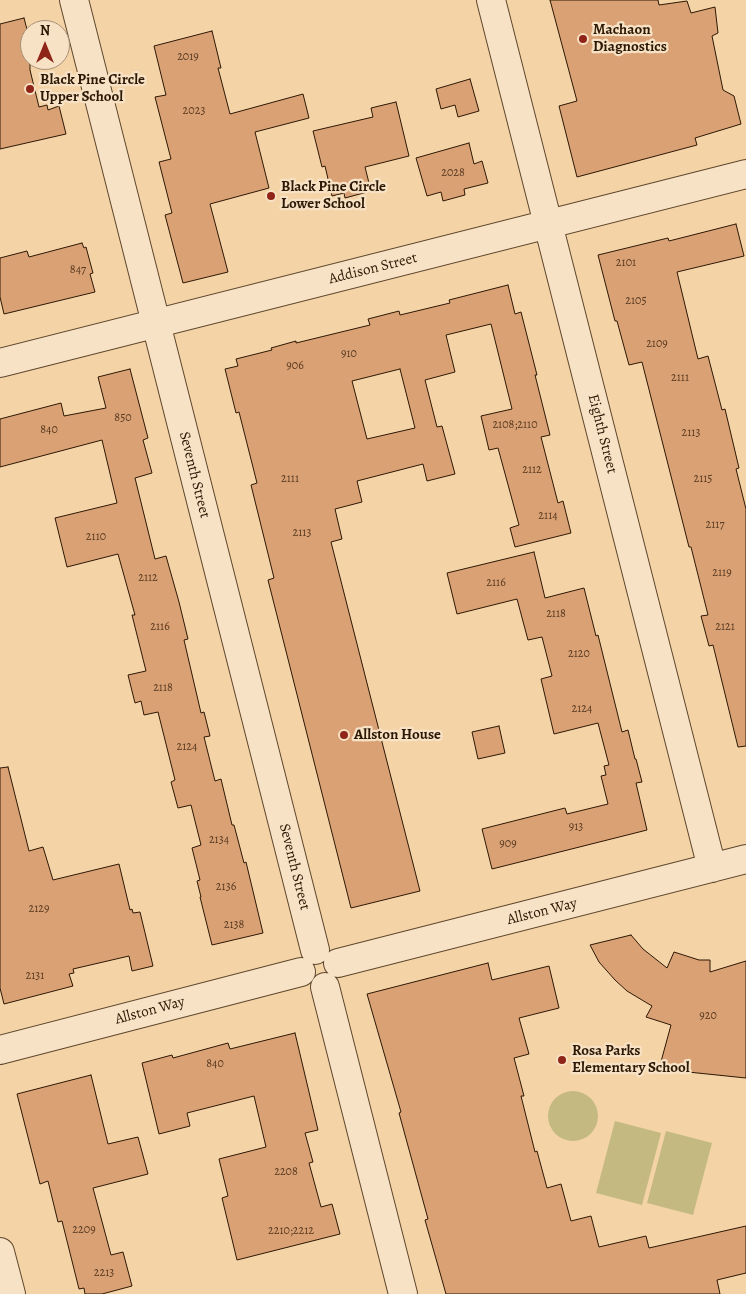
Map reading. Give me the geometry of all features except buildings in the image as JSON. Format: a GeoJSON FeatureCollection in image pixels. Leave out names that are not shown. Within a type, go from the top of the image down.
{"type":"FeatureCollection","features":[{"type":"Feature","properties":{"kind":"street","name":"Seventh Street"},"geometry":{"type":"LineString","coordinates":[[74,0],[315,950]]}},
{"type":"Feature","properties":{"kind":"street","name":"Eighth Street"},"geometry":{"type":"LineString","coordinates":[[491,0],[712,868]]}},
{"type":"Feature","properties":{"kind":"street","name":"Addison Street"},"geometry":{"type":"LineString","coordinates":[[0,363],[746,174]]}},
{"type":"Feature","properties":{"kind":"street","name":"Allston Way"},"geometry":{"type":"LineString","coordinates":[[338,963],[746,859]]}},
{"type":"Feature","properties":{"kind":"street"},"geometry":{"type":"LineString","coordinates":[[322,949],[329,952],[338,963],[339,970],[336,978],[325,987],[317,988],[310,985],[304,979],[301,972],[300,965],[303,958],[315,950],[322,949]]}},
{"type":"Feature","properties":{"kind":"street","name":"Allston Way"},"geometry":{"type":"LineString","coordinates":[[0,1050],[301,972]]}},
{"type":"Feature","properties":{"kind":"street"},"geometry":{"type":"LineString","coordinates":[[325,987],[403,1294]]}},
{"type":"Feature","properties":{"kind":"street"},"geometry":{"type":"LineString","coordinates":[[0,1252],[11,1294]]}},
{"type":"Feature","properties":{"kind":"shaded area"},"geometry":{"type":"Polygon","coordinates":[[[568,1091],[578,1091],[591,1098],[598,1111],[598,1121],[591,1134],[578,1141],[568,1141],[559,1137],[552,1130],[548,1121],[548,1111],[552,1102],[559,1095],[568,1091]]]}},
{"type":"Feature","properties":{"kind":"shaded area"},"geometry":{"type":"Polygon","coordinates":[[[615,1121],[661,1133],[642,1205],[596,1193],[615,1121]]]}},
{"type":"Feature","properties":{"kind":"shaded area"},"geometry":{"type":"Polygon","coordinates":[[[666,1131],[712,1143],[693,1215],[647,1203],[666,1131]]]}},
{"type":"Feature","properties":{"kind":"place","name":"Machaon Diagnostics"},"geometry":{"type":"Point","coordinates":[583,39]}},
{"type":"Feature","properties":{"kind":"place","name":"Black Pine Circle Upper School"},"geometry":{"type":"Point","coordinates":[30,89]}},
{"type":"Feature","properties":{"kind":"place","name":"Black Pine Circle Lower School"},"geometry":{"type":"Point","coordinates":[271,196]}},
{"type":"Feature","properties":{"kind":"place","name":"Allston House"},"geometry":{"type":"Point","coordinates":[344,735]}},
{"type":"Feature","properties":{"kind":"place","name":"Rosa Parks Elementary School"},"geometry":{"type":"Point","coordinates":[562,1060]}}]}
